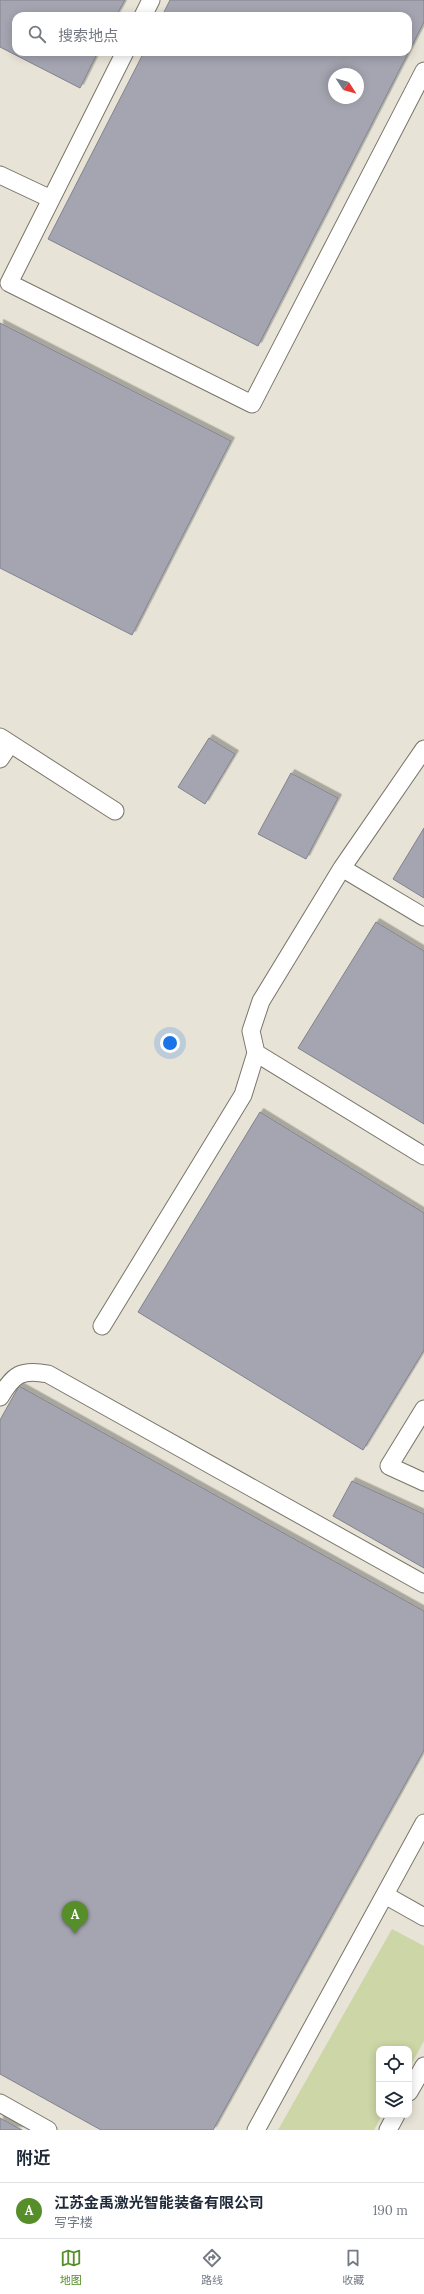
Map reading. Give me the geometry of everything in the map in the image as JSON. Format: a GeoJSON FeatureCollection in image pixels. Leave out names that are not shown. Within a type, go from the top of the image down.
{"type":"FeatureCollection","features":[{"type":"Feature","properties":{"kind":"lane"},"geometry":{"type":"LineString","coordinates":[[145,12],[151,0]]}},
{"type":"Feature","properties":{"kind":"lane"},"geometry":{"type":"LineString","coordinates":[[123,56],[9,283],[252,404],[424,71]]}},
{"type":"Feature","properties":{"kind":"lane"},"geometry":{"type":"LineString","coordinates":[[0,175],[51,199]]}},
{"type":"Feature","properties":{"kind":"lane"},"geometry":{"type":"LineString","coordinates":[[0,759],[5,740],[115,811]]}},
{"type":"Feature","properties":{"kind":"lane"},"geometry":{"type":"LineString","coordinates":[[102,1326],[243,1094],[256,1053],[251,1031],[261,1001],[342,868],[424,749]]}},
{"type":"Feature","properties":{"kind":"lane"},"geometry":{"type":"LineString","coordinates":[[342,868],[424,918]]}},
{"type":"Feature","properties":{"kind":"lane"},"geometry":{"type":"LineString","coordinates":[[256,1053],[424,1156]]}},
{"type":"Feature","properties":{"kind":"lane"},"geometry":{"type":"LineString","coordinates":[[0,1397],[7,1385],[21,1372],[33,1371],[48,1374],[424,1584]]}},
{"type":"Feature","properties":{"kind":"lane"},"geometry":{"type":"LineString","coordinates":[[424,1409],[389,1466],[424,1482]]}},
{"type":"Feature","properties":{"kind":"lane"},"geometry":{"type":"LineString","coordinates":[[256,2130],[424,1823]]}},
{"type":"Feature","properties":{"kind":"lane"},"geometry":{"type":"LineString","coordinates":[[385,1895],[424,1917]]}},
{"type":"Feature","properties":{"kind":"lane"},"geometry":{"type":"LineString","coordinates":[[412,2087],[424,2066]]}},
{"type":"Feature","properties":{"kind":"lane"},"geometry":{"type":"LineString","coordinates":[[0,2103],[48,2130]]}},
{"type":"Feature","properties":{"kind":"lane"},"geometry":{"type":"LineString","coordinates":[[388,2130],[394,2118]]}},
{"type":"Feature","properties":{"kind":"green space"},"geometry":{"type":"Polygon","coordinates":[[[392,1929],[424,1946],[424,2041],[412,2063],[412,2046],[376,2046],[376,2118],[380,2118],[374,2130],[278,2130],[392,1929]]]}},
{"type":"Feature","properties":{"kind":"building"},"geometry":{"type":"Polygon","coordinates":[[[0,0],[125,0],[118,12],[12,12],[12,53],[0,47],[0,0]]]}},
{"type":"Feature","properties":{"kind":"building"},"geometry":{"type":"Polygon","coordinates":[[[170,0],[424,0],[424,22],[412,45],[412,12],[164,12],[170,0]]]}},
{"type":"Feature","properties":{"kind":"building"},"geometry":{"type":"Polygon","coordinates":[[[18,56],[96,56],[80,88],[18,56]]]}},
{"type":"Feature","properties":{"kind":"building"},"geometry":{"type":"Polygon","coordinates":[[[142,56],[407,56],[258,346],[48,239],[142,56]]]}},
{"type":"Feature","properties":{"kind":"building"},"geometry":{"type":"Polygon","coordinates":[[[0,323],[231,441],[132,635],[0,568],[0,323]]]}},
{"type":"Feature","properties":{"kind":"building"},"geometry":{"type":"Polygon","coordinates":[[[209,738],[235,754],[205,804],[178,787],[209,738]]]}},
{"type":"Feature","properties":{"kind":"building"},"geometry":{"type":"Polygon","coordinates":[[[291,773],[338,798],[306,859],[258,834],[291,773]]]}},
{"type":"Feature","properties":{"kind":"building"},"geometry":{"type":"Polygon","coordinates":[[[424,828],[424,898],[393,879],[424,828]]]}},
{"type":"Feature","properties":{"kind":"building"},"geometry":{"type":"Polygon","coordinates":[[[376,922],[424,951],[424,1124],[298,1048],[376,922]]]}},
{"type":"Feature","properties":{"kind":"building"},"geometry":{"type":"Polygon","coordinates":[[[260,1112],[424,1213],[424,1350],[363,1450],[138,1312],[260,1112]]]}},
{"type":"Feature","properties":{"kind":"building"},"geometry":{"type":"Polygon","coordinates":[[[19,1386],[424,1611],[424,1750],[213,2130],[101,2130],[0,2074],[0,1420],[19,1386]]]}},
{"type":"Feature","properties":{"kind":"building"},"geometry":{"type":"Polygon","coordinates":[[[352,1481],[424,1514],[424,1568],[333,1516],[352,1481]]]}},
{"type":"Feature","properties":{"kind":"building"},"geometry":{"type":"Polygon","coordinates":[[[0,2118],[22,2130],[0,2130],[0,2118]]]}},
{"type":"Feature","properties":{"kind":"place","name":"江苏金禹激光智能装备有限公司"},"geometry":{"type":"Point","coordinates":[75,1934]}}]}
